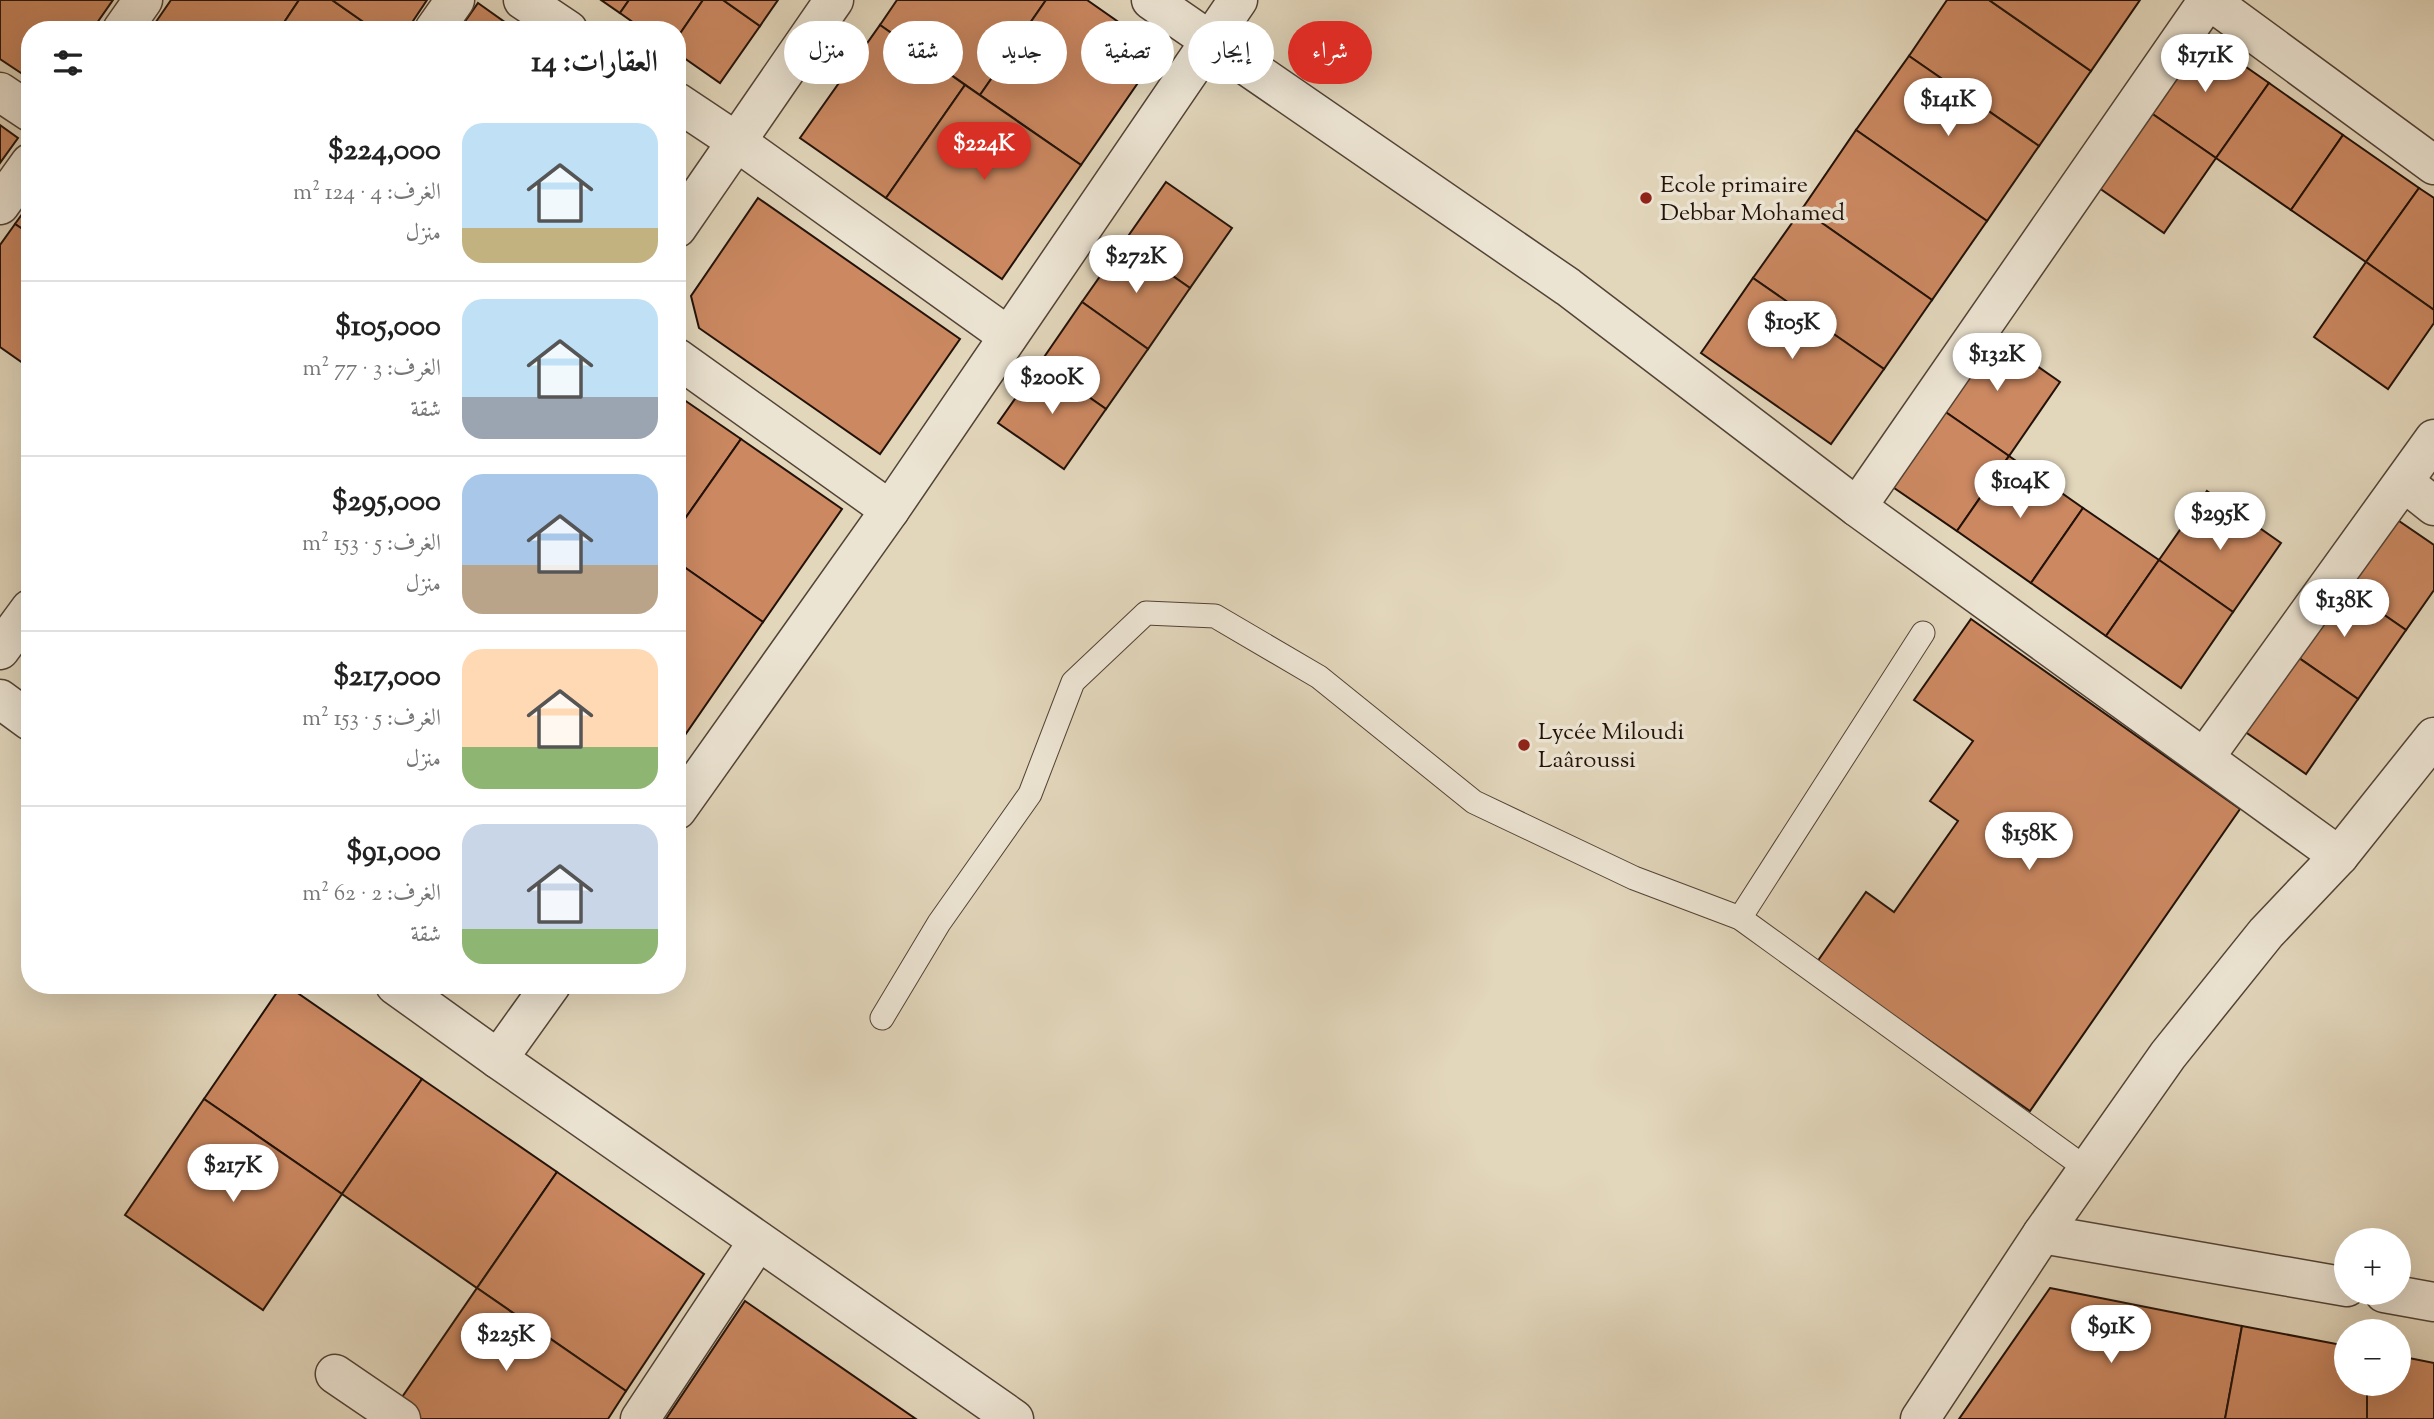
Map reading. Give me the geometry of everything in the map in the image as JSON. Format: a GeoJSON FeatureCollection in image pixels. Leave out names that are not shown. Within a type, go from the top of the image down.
{"type":"FeatureCollection","features":[{"type":"Feature","properties":{"kind":"street"},"geometry":{"type":"LineString","coordinates":[[128,21],[143,0]]}},
{"type":"Feature","properties":{"kind":"street"},"geometry":{"type":"LineString","coordinates":[[440,21],[455,0]]}},
{"type":"Feature","properties":{"kind":"street"},"geometry":{"type":"LineString","coordinates":[[523,0],[554,21]]}},
{"type":"Feature","properties":{"kind":"street"},"geometry":{"type":"LineString","coordinates":[[686,215],[834,0]]}},
{"type":"Feature","properties":{"kind":"street"},"geometry":{"type":"LineString","coordinates":[[1151,0],[1188,26]]}},
{"type":"Feature","properties":{"kind":"street"},"geometry":{"type":"LineString","coordinates":[[1223,21],[1238,0]]}},
{"type":"Feature","properties":{"kind":"street"},"geometry":{"type":"LineString","coordinates":[[1857,507],[2208,0],[2434,164]]}},
{"type":"Feature","properties":{"kind":"street"},"geometry":{"type":"LineString","coordinates":[[686,788],[890,510],[1188,71]]}},
{"type":"Feature","properties":{"kind":"street"},"geometry":{"type":"LineString","coordinates":[[1273,84],[1568,288],[1857,507],[2339,856]]}},
{"type":"Feature","properties":{"kind":"street"},"geometry":{"type":"LineString","coordinates":[[0,92],[21,106]]}},
{"type":"Feature","properties":{"kind":"street"},"geometry":{"type":"LineString","coordinates":[[686,109],[737,142],[1008,336]]}},
{"type":"Feature","properties":{"kind":"street"},"geometry":{"type":"LineString","coordinates":[[0,205],[21,176]]}},
{"type":"Feature","properties":{"kind":"street"},"geometry":{"type":"LineString","coordinates":[[686,364],[890,510]]}},
{"type":"Feature","properties":{"kind":"street"},"geometry":{"type":"LineString","coordinates":[[2205,757],[2434,439]]}},
{"type":"Feature","properties":{"kind":"street"},"geometry":{"type":"LineString","coordinates":[[2404,482],[2434,506]]}},
{"type":"Feature","properties":{"kind":"street"},"geometry":{"type":"LineString","coordinates":[[0,650],[21,621]]}},
{"type":"Feature","properties":{"kind":"street"},"geometry":{"type":"LineString","coordinates":[[0,699],[21,714]]}},
{"type":"Feature","properties":{"kind":"street"},"geometry":{"type":"LineString","coordinates":[[1920,1419],[2042,1234],[2168,1055],[2266,933],[2339,856],[2434,738]]}},
{"type":"Feature","properties":{"kind":"street"},"geometry":{"type":"LineString","coordinates":[[408,994],[1014,1419]]}},
{"type":"Feature","properties":{"kind":"street"},"geometry":{"type":"LineString","coordinates":[[498,1059],[545,994]]}},
{"type":"Feature","properties":{"kind":"street"},"geometry":{"type":"LineString","coordinates":[[2042,1234],[2334,1285]]}},
{"type":"Feature","properties":{"kind":"street"},"geometry":{"type":"LineString","coordinates":[[640,1419],[758,1241]]}},
{"type":"Feature","properties":{"kind":"street"},"geometry":{"type":"LineString","coordinates":[[2411,1298],[2434,1302]]}},
{"type":"Feature","properties":{"kind":"street"},"geometry":{"type":"LineString","coordinates":[[335,1374],[401,1419]]}},
{"type":"Feature","properties":{"kind":"lane"},"geometry":{"type":"LineString","coordinates":[[882,1018],[939,923],[1030,794],[1073,682],[1146,614],[1216,616],[1319,677],[1474,802],[1634,877],[1740,918],[2087,1169]]}},
{"type":"Feature","properties":{"kind":"lane"},"geometry":{"type":"LineString","coordinates":[[1740,918],[1923,633]]}},
{"type":"Feature","properties":{"kind":"building"},"geometry":{"type":"Polygon","coordinates":[[[0,0],[113,0],[98,21],[21,21],[21,73],[0,59],[0,0]]]}},
{"type":"Feature","properties":{"kind":"building"},"geometry":{"type":"Polygon","coordinates":[[[171,0],[299,0],[285,21],[157,21],[171,0]]]}},
{"type":"Feature","properties":{"kind":"building"},"geometry":{"type":"Polygon","coordinates":[[[299,0],[332,0],[362,21],[285,21],[299,0]]]}},
{"type":"Feature","properties":{"kind":"building"},"geometry":{"type":"Polygon","coordinates":[[[332,0],[427,0],[413,21],[362,21],[332,0]]]}},
{"type":"Feature","properties":{"kind":"building"},"geometry":{"type":"Polygon","coordinates":[[[601,0],[629,0],[620,13],[601,0]]]}},
{"type":"Feature","properties":{"kind":"building"},"geometry":{"type":"Polygon","coordinates":[[[629,0],[703,0],[686,25],[686,21],[631,21],[620,13],[629,0]]]}},
{"type":"Feature","properties":{"kind":"building"},"geometry":{"type":"Polygon","coordinates":[[[703,0],[723,0],[760,26],[720,83],[686,59],[686,25],[703,0]]]}},
{"type":"Feature","properties":{"kind":"building"},"geometry":{"type":"Polygon","coordinates":[[[723,0],[778,0],[760,26],[723,0]]]}},
{"type":"Feature","properties":{"kind":"building"},"geometry":{"type":"Polygon","coordinates":[[[897,0],[1046,0],[1031,21],[977,21],[977,84],[988,84],[980,95],[963,83],[963,21],[883,21],[883,27],[880,25],[897,0]]]}},
{"type":"Feature","properties":{"kind":"building"},"geometry":{"type":"Polygon","coordinates":[[[1046,0],[1087,0],[1117,21],[1081,21],[1081,84],[1137,84],[1081,165],[980,95],[988,84],[1067,84],[1067,21],[1031,21],[1046,0]]]}},
{"type":"Feature","properties":{"kind":"building"},"geometry":{"type":"Polygon","coordinates":[[[1947,0],[1989,0],[2091,71],[2039,146],[1909,56],[1947,0]]]}},
{"type":"Feature","properties":{"kind":"building"},"geometry":{"type":"Polygon","coordinates":[[[1989,0],[2140,0],[2091,71],[1989,0]]]}},
{"type":"Feature","properties":{"kind":"building"},"geometry":{"type":"Polygon","coordinates":[[[478,3],[503,21],[465,21],[478,3]]]}},
{"type":"Feature","properties":{"kind":"building"},"geometry":{"type":"Polygon","coordinates":[[[880,25],[883,27],[883,84],[965,85],[886,198],[800,138],[838,84],[869,84],[869,41],[880,25]]]}},
{"type":"Feature","properties":{"kind":"building"},"geometry":{"type":"Polygon","coordinates":[[[2193,30],[2269,83],[2216,158],[2141,106],[2193,30]]]}},
{"type":"Feature","properties":{"kind":"building"},"geometry":{"type":"Polygon","coordinates":[[[1909,56],[2039,146],[1987,221],[1856,130],[1909,56]]]}},
{"type":"Feature","properties":{"kind":"building"},"geometry":{"type":"Polygon","coordinates":[[[2269,83],[2343,135],[2291,210],[2216,158],[2269,83]]]}},
{"type":"Feature","properties":{"kind":"building"},"geometry":{"type":"Polygon","coordinates":[[[965,85],[1081,165],[1002,279],[886,198],[965,85]]]}},
{"type":"Feature","properties":{"kind":"building"},"geometry":{"type":"Polygon","coordinates":[[[2141,106],[2216,158],[2164,233],[2089,181],[2141,106]]]}},
{"type":"Feature","properties":{"kind":"building"},"geometry":{"type":"Polygon","coordinates":[[[0,125],[18,138],[0,163],[0,125]]]}},
{"type":"Feature","properties":{"kind":"building"},"geometry":{"type":"Polygon","coordinates":[[[1856,130],[1987,221],[1932,300],[1802,209],[1856,130]]]}},
{"type":"Feature","properties":{"kind":"building"},"geometry":{"type":"Polygon","coordinates":[[[2343,135],[2419,188],[2366,262],[2291,210],[2343,135]]]}},
{"type":"Feature","properties":{"kind":"building"},"geometry":{"type":"Polygon","coordinates":[[[1166,182],[1232,228],[1190,288],[1124,242],[1166,182]]]}},
{"type":"Feature","properties":{"kind":"building"},"geometry":{"type":"Polygon","coordinates":[[[2419,188],[2434,198],[2434,310],[2366,262],[2419,188]]]}},
{"type":"Feature","properties":{"kind":"building"},"geometry":{"type":"Polygon","coordinates":[[[758,198],[960,339],[880,454],[699,328],[691,296],[758,198]]]}},
{"type":"Feature","properties":{"kind":"building"},"geometry":{"type":"Polygon","coordinates":[[[1802,209],[1932,300],[1884,369],[1753,278],[1802,209]]]}},
{"type":"Feature","properties":{"kind":"building"},"geometry":{"type":"Polygon","coordinates":[[[21,216],[21,228],[15,224],[21,216]]]}},
{"type":"Feature","properties":{"kind":"building"},"geometry":{"type":"Polygon","coordinates":[[[15,224],[21,228],[21,362],[0,347],[0,245],[15,224]]]}},
{"type":"Feature","properties":{"kind":"building"},"geometry":{"type":"Polygon","coordinates":[[[1124,242],[1190,288],[1148,349],[1082,302],[1124,242]]]}},
{"type":"Feature","properties":{"kind":"building"},"geometry":{"type":"Polygon","coordinates":[[[2366,262],[2434,310],[2434,323],[2388,389],[2314,337],[2366,262]]]}},
{"type":"Feature","properties":{"kind":"building"},"geometry":{"type":"Polygon","coordinates":[[[1753,278],[1884,369],[1831,444],[1701,353],[1753,278]]]}},
{"type":"Feature","properties":{"kind":"building"},"geometry":{"type":"Polygon","coordinates":[[[1082,302],[1148,349],[1106,409],[1040,363],[1082,302]]]}},
{"type":"Feature","properties":{"kind":"building"},"geometry":{"type":"Polygon","coordinates":[[[1985,330],[2060,382],[2009,456],[1934,404],[1985,330]]]}},
{"type":"Feature","properties":{"kind":"building"},"geometry":{"type":"Polygon","coordinates":[[[1040,363],[1106,409],[1064,469],[998,423],[1040,363]]]}},
{"type":"Feature","properties":{"kind":"building"},"geometry":{"type":"Polygon","coordinates":[[[686,401],[741,439],[686,517],[686,401]]]}},
{"type":"Feature","properties":{"kind":"building"},"geometry":{"type":"Polygon","coordinates":[[[1934,404],[2009,456],[1957,531],[1881,479],[1934,404]]]}},
{"type":"Feature","properties":{"kind":"building"},"geometry":{"type":"Polygon","coordinates":[[[741,439],[842,509],[763,622],[686,568],[686,517],[741,439]]]}},
{"type":"Feature","properties":{"kind":"building"},"geometry":{"type":"Polygon","coordinates":[[[2009,456],[2083,508],[2031,583],[1957,531],[2009,456]]]}},
{"type":"Feature","properties":{"kind":"building"},"geometry":{"type":"Polygon","coordinates":[[[2207,491],[2281,543],[2233,612],[2159,560],[2207,491]]]}},
{"type":"Feature","properties":{"kind":"building"},"geometry":{"type":"Polygon","coordinates":[[[2083,508],[2159,560],[2106,636],[2031,583],[2083,508]]]}},
{"type":"Feature","properties":{"kind":"building"},"geometry":{"type":"Polygon","coordinates":[[[2380,508],[2434,545],[2434,590],[2406,630],[2331,578],[2380,508]]]}},
{"type":"Feature","properties":{"kind":"building"},"geometry":{"type":"Polygon","coordinates":[[[2159,560],[2233,612],[2181,688],[2106,636],[2159,560]]]}},
{"type":"Feature","properties":{"kind":"building"},"geometry":{"type":"Polygon","coordinates":[[[686,568],[763,622],[686,734],[686,568]]]}},
{"type":"Feature","properties":{"kind":"building"},"geometry":{"type":"Polygon","coordinates":[[[2331,578],[2406,630],[2358,699],[2283,647],[2331,578]]]}},
{"type":"Feature","properties":{"kind":"building"},"geometry":{"type":"Polygon","coordinates":[[[1971,619],[2240,809],[2030,1111],[1817,962],[1866,892],[1894,912],[1958,821],[1930,801],[1973,741],[1914,700],[1971,619]]]}},
{"type":"Feature","properties":{"kind":"building"},"geometry":{"type":"Polygon","coordinates":[[[2283,647],[2358,699],[2306,774],[2231,722],[2283,647]]]}},
{"type":"Feature","properties":{"kind":"building"},"geometry":{"type":"Polygon","coordinates":[[[276,994],[299,994],[422,1079],[342,1194],[204,1099],[276,994]]]}},
{"type":"Feature","properties":{"kind":"building"},"geometry":{"type":"Polygon","coordinates":[[[422,1079],[557,1172],[477,1288],[342,1194],[422,1079]]]}},
{"type":"Feature","properties":{"kind":"building"},"geometry":{"type":"Polygon","coordinates":[[[204,1099],[342,1194],[263,1310],[125,1215],[204,1099]]]}},
{"type":"Feature","properties":{"kind":"building"},"geometry":{"type":"Polygon","coordinates":[[[557,1172],[704,1274],[626,1391],[477,1288],[557,1172]]]}},
{"type":"Feature","properties":{"kind":"building"},"geometry":{"type":"Polygon","coordinates":[[[477,1288],[626,1391],[608,1419],[420,1419],[398,1403],[477,1288]]]}},
{"type":"Feature","properties":{"kind":"building"},"geometry":{"type":"Polygon","coordinates":[[[2050,1288],[2242,1326],[2225,1419],[1959,1419],[2050,1288]]]}},
{"type":"Feature","properties":{"kind":"building"},"geometry":{"type":"Polygon","coordinates":[[[745,1301],[916,1419],[666,1419],[745,1301]]]}},
{"type":"Feature","properties":{"kind":"building"},"geometry":{"type":"Polygon","coordinates":[[[2242,1326],[2334,1344],[2334,1396],[2367,1396],[2367,1419],[2225,1419],[2242,1326]]]}},
{"type":"Feature","properties":{"kind":"building"},"geometry":{"type":"Polygon","coordinates":[[[2411,1358],[2434,1363],[2434,1419],[2367,1419],[2367,1396],[2411,1396],[2411,1358]]]}},
{"type":"Feature","properties":{"kind":"place","name":"Ecole primaire Debbar Mohamed"},"geometry":{"type":"Point","coordinates":[1646,198]}},
{"type":"Feature","properties":{"kind":"place","name":"Lycée Miloudi Laâroussi"},"geometry":{"type":"Point","coordinates":[1524,745]}}]}
